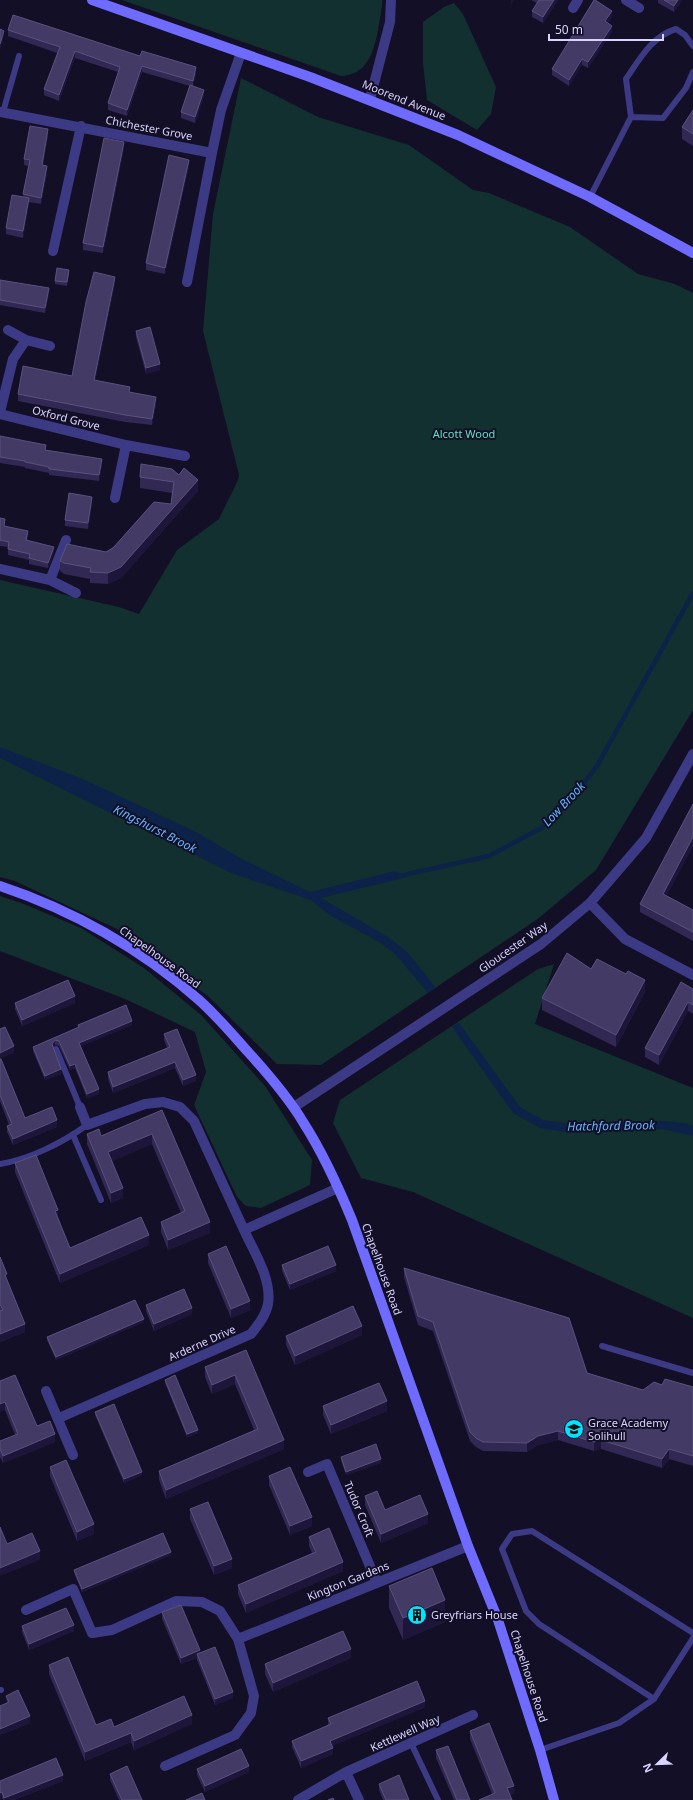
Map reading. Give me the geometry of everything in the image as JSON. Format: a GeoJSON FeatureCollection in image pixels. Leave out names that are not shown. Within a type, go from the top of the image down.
{"type":"FeatureCollection","features":[{"type":"Feature","properties":{"kind":"street","name":"Moorend Avenue"},"geometry":{"type":"LineString","coordinates":[[92,0],[151,19],[370,99],[458,135],[590,197],[693,253]]}},
{"type":"Feature","properties":{"kind":"street"},"geometry":{"type":"LineString","coordinates":[[370,99],[390,22],[391,0]]}},
{"type":"Feature","properties":{"kind":"street"},"geometry":{"type":"LineString","coordinates":[[187,282],[221,110],[241,53]]}},
{"type":"Feature","properties":{"kind":"street","name":"Chichester Grove"},"geometry":{"type":"LineString","coordinates":[[1,112],[81,126],[212,153]]}},
{"type":"Feature","properties":{"kind":"street"},"geometry":{"type":"LineString","coordinates":[[53,252],[81,126]]}},
{"type":"Feature","properties":{"kind":"street"},"geometry":{"type":"LineString","coordinates":[[8,330],[26,340],[50,346]]}},
{"type":"Feature","properties":{"kind":"street","name":"Oxford Grove"},"geometry":{"type":"LineString","coordinates":[[26,340],[14,359],[0,413],[126,445],[185,456]]}},
{"type":"Feature","properties":{"kind":"street"},"geometry":{"type":"LineString","coordinates":[[115,498],[126,445]]}},
{"type":"Feature","properties":{"kind":"street"},"geometry":{"type":"LineString","coordinates":[[50,580],[66,540]]}},
{"type":"Feature","properties":{"kind":"street"},"geometry":{"type":"LineString","coordinates":[[0,569],[50,580],[76,593]]}},
{"type":"Feature","properties":{"kind":"street","name":"Gloucester Way"},"geometry":{"type":"LineString","coordinates":[[294,1107],[541,944],[590,903],[646,838],[693,754]]}},
{"type":"Feature","properties":{"kind":"street","name":"Chapelhouse Road"},"geometry":{"type":"LineString","coordinates":[[0,886],[36,898],[69,913],[105,933],[168,975],[199,1000],[228,1028],[263,1068],[294,1107],[315,1141],[338,1188],[365,1257],[468,1546],[498,1620],[540,1750],[554,1800]]}},
{"type":"Feature","properties":{"kind":"street"},"geometry":{"type":"LineString","coordinates":[[590,903],[625,939],[693,975]]}},
{"type":"Feature","properties":{"kind":"street","name":"Arderne Drive"},"geometry":{"type":"LineString","coordinates":[[59,1418],[251,1334],[262,1320],[268,1305],[268,1290],[263,1271],[194,1121],[180,1107],[163,1102],[145,1104],[87,1125]]}},
{"type":"Feature","properties":{"kind":"street"},"geometry":{"type":"LineString","coordinates":[[80,1107],[87,1125]]}},
{"type":"Feature","properties":{"kind":"street"},"geometry":{"type":"LineString","coordinates":[[244,1230],[338,1188]]}},
{"type":"Feature","properties":{"kind":"street"},"geometry":{"type":"LineString","coordinates":[[46,1391],[59,1418],[73,1455]]}},
{"type":"Feature","properties":{"kind":"street","name":"Tudor Croft"},"geometry":{"type":"LineString","coordinates":[[308,1472],[327,1464],[377,1583]]}},
{"type":"Feature","properties":{"kind":"street","name":"Kington Gardens"},"geometry":{"type":"LineString","coordinates":[[238,1639],[468,1546]]}},
{"type":"Feature","properties":{"kind":"street"},"geometry":{"type":"LineString","coordinates":[[26,1610],[73,1589],[92,1633],[112,1630],[176,1601],[202,1602],[220,1611],[238,1639],[254,1696],[251,1713],[235,1735],[165,1766]]}},
{"type":"Feature","properties":{"kind":"street","name":"Kettlewell Way"},"geometry":{"type":"LineString","coordinates":[[298,1800],[346,1772],[473,1715]]}},
{"type":"Feature","properties":{"kind":"street"},"geometry":{"type":"LineString","coordinates":[[346,1772],[359,1800]]}},
{"type":"Feature","properties":{"kind":"lane"},"geometry":{"type":"LineString","coordinates":[[590,197],[631,117],[626,79],[647,49],[666,32],[676,29],[685,35],[693,46]]}},
{"type":"Feature","properties":{"kind":"lane"},"geometry":{"type":"LineString","coordinates":[[1,112],[19,56]]}},
{"type":"Feature","properties":{"kind":"lane"},"geometry":{"type":"LineString","coordinates":[[631,117],[663,118],[686,88],[693,72]]}},
{"type":"Feature","properties":{"kind":"lane"},"geometry":{"type":"LineString","coordinates":[[56,1049],[80,1107]]}},
{"type":"Feature","properties":{"kind":"lane"},"geometry":{"type":"LineString","coordinates":[[0,1164],[18,1161],[73,1135],[87,1125]]}},
{"type":"Feature","properties":{"kind":"lane"},"geometry":{"type":"LineString","coordinates":[[73,1135],[101,1200]]}},
{"type":"Feature","properties":{"kind":"lane"},"geometry":{"type":"LineString","coordinates":[[602,1346],[693,1373]]}},
{"type":"Feature","properties":{"kind":"lane"},"geometry":{"type":"LineString","coordinates":[[654,1699],[539,1624],[526,1612],[502,1549],[512,1534],[532,1531],[693,1633]]}},
{"type":"Feature","properties":{"kind":"lane"},"geometry":{"type":"LineString","coordinates":[[540,1750],[619,1723],[654,1699],[693,1638]]}},
{"type":"Feature","properties":{"kind":"lane"},"geometry":{"type":"LineString","coordinates":[[411,1743],[438,1800]]}},
{"type":"Feature","properties":{"kind":"green space"},"geometry":{"type":"Polygon","coordinates":[[[122,0],[382,0],[382,6],[376,40],[368,61],[353,74],[341,76],[122,0]]]}},
{"type":"Feature","properties":{"kind":"green space"},"geometry":{"type":"Polygon","coordinates":[[[454,3],[463,14],[496,87],[491,114],[477,130],[427,100],[423,63],[423,22],[444,7],[454,3]]]}},
{"type":"Feature","properties":{"kind":"green space","name":"Alcott Wood"},"geometry":{"type":"Polygon","coordinates":[[[241,78],[318,117],[409,145],[473,190],[489,193],[570,227],[638,274],[675,284],[693,293],[693,710],[596,870],[539,918],[321,1065],[277,1064],[208,996],[117,929],[15,881],[0,877],[0,580],[119,607],[139,614],[177,550],[219,519],[238,480],[239,475],[203,331],[213,214],[241,78]]]}},
{"type":"Feature","properties":{"kind":"green space"},"geometry":{"type":"Polygon","coordinates":[[[0,896],[24,904],[81,928],[144,968],[201,1015],[265,1086],[312,1160],[310,1185],[261,1208],[246,1206],[237,1197],[194,1105],[206,1072],[195,1032],[125,999],[0,951],[0,896]]]}},
{"type":"Feature","properties":{"kind":"green space"},"geometry":{"type":"Polygon","coordinates":[[[554,964],[535,1024],[693,1088],[693,1318],[413,1192],[361,1178],[333,1123],[340,1100],[538,969],[554,964]]]}},
{"type":"Feature","properties":{"kind":"water","name":"Kingshurst Brook"},"geometry":{"type":"Polygon","coordinates":[[[0,747],[85,780],[196,832],[242,859],[310,892],[395,871],[407,877],[321,898],[388,937],[409,954],[436,988],[428,993],[396,955],[381,943],[329,915],[311,900],[231,873],[0,758],[0,747]]]}},
{"type":"Feature","properties":{"kind":"water","name":"Hatchford Brook"},"geometry":{"type":"Polygon","coordinates":[[[459,1023],[520,1107],[543,1120],[572,1124],[663,1121],[685,1123],[693,1126],[693,1136],[663,1129],[572,1133],[540,1128],[513,1113],[452,1027],[459,1023]]]}},
{"type":"Feature","properties":{"kind":"building"},"geometry":{"type":"Polygon","coordinates":[[[539,0],[554,0],[543,17],[532,11],[539,0]]]}},
{"type":"Feature","properties":{"kind":"building"},"geometry":{"type":"Polygon","coordinates":[[[594,0],[612,11],[605,21],[612,26],[588,62],[582,59],[569,80],[552,69],[594,0]]]}},
{"type":"Feature","properties":{"kind":"building"},"geometry":{"type":"Polygon","coordinates":[[[664,0],[678,0],[674,6],[664,0]]]}},
{"type":"Feature","properties":{"kind":"building"},"geometry":{"type":"Polygon","coordinates":[[[13,15],[140,56],[142,51],[196,67],[193,81],[142,66],[127,110],[108,103],[120,67],[75,51],[59,95],[44,89],[60,47],[8,30],[13,15]]]}},
{"type":"Feature","properties":{"kind":"building"},"geometry":{"type":"Polygon","coordinates":[[[0,29],[4,31],[0,44],[0,29]]]}},
{"type":"Feature","properties":{"kind":"building"},"geometry":{"type":"Polygon","coordinates":[[[190,85],[204,90],[195,117],[181,112],[190,85]]]}},
{"type":"Feature","properties":{"kind":"building"},"geometry":{"type":"Polygon","coordinates":[[[693,110],[693,134],[682,127],[693,110]]]}},
{"type":"Feature","properties":{"kind":"building"},"geometry":{"type":"Polygon","coordinates":[[[30,126],[48,129],[42,165],[47,166],[41,198],[23,194],[30,160],[24,159],[30,126]]]}},
{"type":"Feature","properties":{"kind":"building"},"geometry":{"type":"Polygon","coordinates":[[[104,138],[124,142],[103,247],[83,243],[104,138]]]}},
{"type":"Feature","properties":{"kind":"building"},"geometry":{"type":"Polygon","coordinates":[[[169,155],[189,160],[165,268],[146,263],[169,155]]]}},
{"type":"Feature","properties":{"kind":"building"},"geometry":{"type":"Polygon","coordinates":[[[12,195],[29,198],[23,231],[6,228],[12,195]]]}},
{"type":"Feature","properties":{"kind":"building"},"geometry":{"type":"Polygon","coordinates":[[[57,268],[69,270],[67,282],[55,281],[57,268]]]}},
{"type":"Feature","properties":{"kind":"building"},"geometry":{"type":"Polygon","coordinates":[[[94,272],[115,277],[94,380],[130,387],[129,392],[156,397],[152,419],[18,394],[23,366],[72,376],[86,302],[94,272]]]}},
{"type":"Feature","properties":{"kind":"building"},"geometry":{"type":"Polygon","coordinates":[[[0,280],[49,288],[45,308],[0,300],[0,280]]]}},
{"type":"Feature","properties":{"kind":"building"},"geometry":{"type":"Polygon","coordinates":[[[150,327],[160,364],[146,368],[136,331],[150,327]]]}},
{"type":"Feature","properties":{"kind":"building"},"geometry":{"type":"Polygon","coordinates":[[[0,436],[46,445],[45,450],[102,459],[99,475],[49,469],[49,467],[25,461],[0,457],[0,436]]]}},
{"type":"Feature","properties":{"kind":"building"},"geometry":{"type":"Polygon","coordinates":[[[141,464],[172,469],[179,475],[184,468],[198,480],[121,567],[108,573],[90,572],[91,568],[60,561],[67,544],[106,552],[113,548],[154,502],[171,504],[174,482],[140,477],[141,464]]]}},
{"type":"Feature","properties":{"kind":"building"},"geometry":{"type":"Polygon","coordinates":[[[69,493],[92,497],[88,523],[65,520],[69,493]]]}},
{"type":"Feature","properties":{"kind":"building"},"geometry":{"type":"Polygon","coordinates":[[[0,518],[5,519],[4,526],[28,531],[26,540],[54,547],[48,563],[29,558],[30,554],[8,549],[9,542],[0,540],[0,518]]]}},
{"type":"Feature","properties":{"kind":"building"},"geometry":{"type":"Polygon","coordinates":[[[693,804],[693,837],[663,894],[693,910],[693,932],[640,904],[693,804]]]}},
{"type":"Feature","properties":{"kind":"building"},"geometry":{"type":"Polygon","coordinates":[[[567,953],[591,969],[597,959],[626,974],[628,971],[645,980],[616,1035],[542,998],[567,953]]]}},
{"type":"Feature","properties":{"kind":"building"},"geometry":{"type":"Polygon","coordinates":[[[68,980],[75,996],[22,1020],[15,1003],[68,980]]]}},
{"type":"Feature","properties":{"kind":"building"},"geometry":{"type":"Polygon","coordinates":[[[681,982],[693,989],[693,1005],[688,1002],[659,1055],[645,1048],[681,982]]]}},
{"type":"Feature","properties":{"kind":"building"},"geometry":{"type":"Polygon","coordinates":[[[126,1005],[132,1021],[79,1043],[99,1089],[87,1094],[75,1064],[70,1066],[59,1041],[55,1040],[52,1044],[61,1069],[45,1076],[33,1047],[79,1027],[78,1025],[126,1005]]]}},
{"type":"Feature","properties":{"kind":"building"},"geometry":{"type":"Polygon","coordinates":[[[5,1027],[14,1046],[0,1053],[0,1029],[5,1027]]]}},
{"type":"Feature","properties":{"kind":"building"},"geometry":{"type":"Polygon","coordinates":[[[177,1029],[196,1075],[183,1080],[175,1062],[113,1087],[108,1072],[170,1047],[164,1034],[177,1029]]]}},
{"type":"Feature","properties":{"kind":"building"},"geometry":{"type":"Polygon","coordinates":[[[0,1059],[25,1118],[52,1107],[57,1120],[13,1139],[7,1126],[12,1124],[0,1095],[0,1059]]]}},
{"type":"Feature","properties":{"kind":"building"},"geometry":{"type":"Polygon","coordinates":[[[162,1110],[210,1222],[168,1240],[161,1222],[185,1211],[152,1134],[108,1152],[123,1188],[111,1193],[87,1134],[99,1129],[101,1136],[162,1110]]]}},
{"type":"Feature","properties":{"kind":"building"},"geometry":{"type":"Polygon","coordinates":[[[36,1155],[58,1210],[55,1211],[70,1248],[141,1217],[149,1235],[60,1274],[15,1163],[36,1155]]]}},
{"type":"Feature","properties":{"kind":"building"},"geometry":{"type":"Polygon","coordinates":[[[226,1246],[250,1301],[231,1309],[208,1254],[226,1246]]]}},
{"type":"Feature","properties":{"kind":"building"},"geometry":{"type":"Polygon","coordinates":[[[328,1246],[336,1265],[290,1284],[282,1265],[328,1246]]]}},
{"type":"Feature","properties":{"kind":"building"},"geometry":{"type":"Polygon","coordinates":[[[0,1257],[7,1274],[5,1275],[25,1324],[0,1334],[0,1311],[3,1310],[0,1304],[0,1257]]]}},
{"type":"Feature","properties":{"kind":"building"},"geometry":{"type":"Polygon","coordinates":[[[404,1268],[569,1318],[587,1373],[643,1390],[654,1382],[662,1385],[665,1379],[693,1387],[693,1456],[669,1449],[662,1459],[601,1440],[594,1442],[558,1431],[538,1436],[527,1443],[483,1442],[476,1438],[470,1432],[433,1322],[418,1316],[404,1268]]]}},
{"type":"Feature","properties":{"kind":"building"},"geometry":{"type":"Polygon","coordinates":[[[184,1289],[192,1308],[154,1324],[146,1305],[184,1289]]]}},
{"type":"Feature","properties":{"kind":"building"},"geometry":{"type":"Polygon","coordinates":[[[135,1300],[144,1319],[56,1357],[47,1337],[135,1300]]]}},
{"type":"Feature","properties":{"kind":"building"},"geometry":{"type":"Polygon","coordinates":[[[353,1306],[362,1326],[295,1356],[286,1336],[353,1306]]]}},
{"type":"Feature","properties":{"kind":"building"},"geometry":{"type":"Polygon","coordinates":[[[246,1350],[284,1440],[166,1490],[159,1471],[258,1429],[235,1375],[212,1385],[205,1367],[246,1350]]]}},
{"type":"Feature","properties":{"kind":"building"},"geometry":{"type":"Polygon","coordinates":[[[15,1375],[37,1426],[50,1421],[55,1434],[3,1456],[0,1449],[0,1441],[18,1434],[5,1402],[0,1404],[0,1381],[15,1375]]]}},
{"type":"Feature","properties":{"kind":"building"},"geometry":{"type":"Polygon","coordinates":[[[175,1375],[198,1430],[187,1434],[165,1380],[175,1375]]]}},
{"type":"Feature","properties":{"kind":"building"},"geometry":{"type":"Polygon","coordinates":[[[379,1383],[387,1401],[331,1425],[323,1406],[379,1383]]]}},
{"type":"Feature","properties":{"kind":"building"},"geometry":{"type":"Polygon","coordinates":[[[114,1404],[142,1472],[124,1479],[95,1412],[114,1404]]]}},
{"type":"Feature","properties":{"kind":"building"},"geometry":{"type":"Polygon","coordinates":[[[376,1444],[381,1459],[346,1472],[341,1457],[376,1444]]]}},
{"type":"Feature","properties":{"kind":"building"},"geometry":{"type":"Polygon","coordinates":[[[66,1460],[94,1524],[77,1532],[50,1467],[66,1460]]]}},
{"type":"Feature","properties":{"kind":"building"},"geometry":{"type":"Polygon","coordinates":[[[290,1467],[312,1517],[290,1526],[269,1476],[290,1467]]]}},
{"type":"Feature","properties":{"kind":"building"},"geometry":{"type":"Polygon","coordinates":[[[377,1491],[385,1510],[420,1495],[428,1514],[381,1534],[365,1496],[377,1491]]]}},
{"type":"Feature","properties":{"kind":"building"},"geometry":{"type":"Polygon","coordinates":[[[208,1502],[232,1559],[214,1566],[190,1509],[208,1502]]]}},
{"type":"Feature","properties":{"kind":"building"},"geometry":{"type":"Polygon","coordinates":[[[0,1527],[7,1544],[32,1533],[40,1551],[0,1568],[0,1527]]]}},
{"type":"Feature","properties":{"kind":"building"},"geometry":{"type":"Polygon","coordinates":[[[329,1528],[343,1562],[246,1604],[238,1585],[316,1552],[309,1537],[329,1528]]]}},
{"type":"Feature","properties":{"kind":"building"},"geometry":{"type":"Polygon","coordinates":[[[163,1533],[171,1552],[82,1589],[74,1570],[163,1533]]]}},
{"type":"Feature","properties":{"kind":"building"},"geometry":{"type":"Polygon","coordinates":[[[432,1568],[445,1600],[403,1618],[389,1586],[432,1568]]]}},
{"type":"Feature","properties":{"kind":"building"},"geometry":{"type":"Polygon","coordinates":[[[181,1605],[200,1650],[181,1658],[162,1612],[181,1605]]]}},
{"type":"Feature","properties":{"kind":"building"},"geometry":{"type":"Polygon","coordinates":[[[66,1608],[74,1625],[29,1644],[22,1626],[66,1608]]]}},
{"type":"Feature","properties":{"kind":"building"},"geometry":{"type":"Polygon","coordinates":[[[343,1631],[351,1649],[273,1683],[265,1664],[343,1631]]]}},
{"type":"Feature","properties":{"kind":"building"},"geometry":{"type":"Polygon","coordinates":[[[215,1647],[233,1692],[215,1699],[197,1654],[215,1647]]]}},
{"type":"Feature","properties":{"kind":"building"},"geometry":{"type":"Polygon","coordinates":[[[68,1657],[96,1725],[111,1719],[114,1727],[184,1696],[192,1715],[134,1741],[131,1733],[85,1752],[49,1665],[68,1657]]]}},
{"type":"Feature","properties":{"kind":"building"},"geometry":{"type":"Polygon","coordinates":[[[417,1681],[425,1701],[330,1741],[333,1748],[301,1761],[292,1741],[331,1724],[328,1718],[417,1681]]]}},
{"type":"Feature","properties":{"kind":"building"},"geometry":{"type":"Polygon","coordinates":[[[18,1690],[30,1716],[0,1729],[0,1706],[9,1702],[6,1696],[18,1690]]]}},
{"type":"Feature","properties":{"kind":"building"},"geometry":{"type":"Polygon","coordinates":[[[489,1723],[514,1786],[507,1788],[512,1800],[479,1800],[495,1793],[470,1731],[489,1723]]]}},
{"type":"Feature","properties":{"kind":"building"},"geometry":{"type":"Polygon","coordinates":[[[448,1746],[470,1800],[457,1800],[436,1750],[448,1746]]]}},
{"type":"Feature","properties":{"kind":"building"},"geometry":{"type":"Polygon","coordinates":[[[241,1749],[249,1766],[205,1786],[197,1769],[241,1749]]]}},
{"type":"Feature","properties":{"kind":"building"},"geometry":{"type":"Polygon","coordinates":[[[56,1758],[63,1775],[4,1798],[2,1792],[0,1793],[0,1781],[56,1758]]]}},
{"type":"Feature","properties":{"kind":"building"},"geometry":{"type":"Polygon","coordinates":[[[127,1766],[142,1800],[122,1800],[110,1774],[127,1766]]]}},
{"type":"Feature","properties":{"kind":"building"},"geometry":{"type":"Polygon","coordinates":[[[399,1775],[409,1800],[386,1800],[379,1784],[399,1775]]]}},
{"type":"Feature","properties":{"kind":"building"},"geometry":{"type":"Polygon","coordinates":[[[202,1793],[205,1800],[186,1800],[202,1793]]]}},
{"type":"Feature","properties":{"kind":"waterway","name":"Low Brook"},"geometry":{"type":"LineString","coordinates":[[399,876],[489,856],[543,827],[571,800],[597,766],[693,593]]}},
{"type":"Feature","properties":{"kind":"place","name":"Grace Academy Solihull"},"geometry":{"type":"Point","coordinates":[574,1429]}},
{"type":"Feature","properties":{"kind":"place","name":"Greyfriars House"},"geometry":{"type":"Point","coordinates":[417,1615]}}]}
